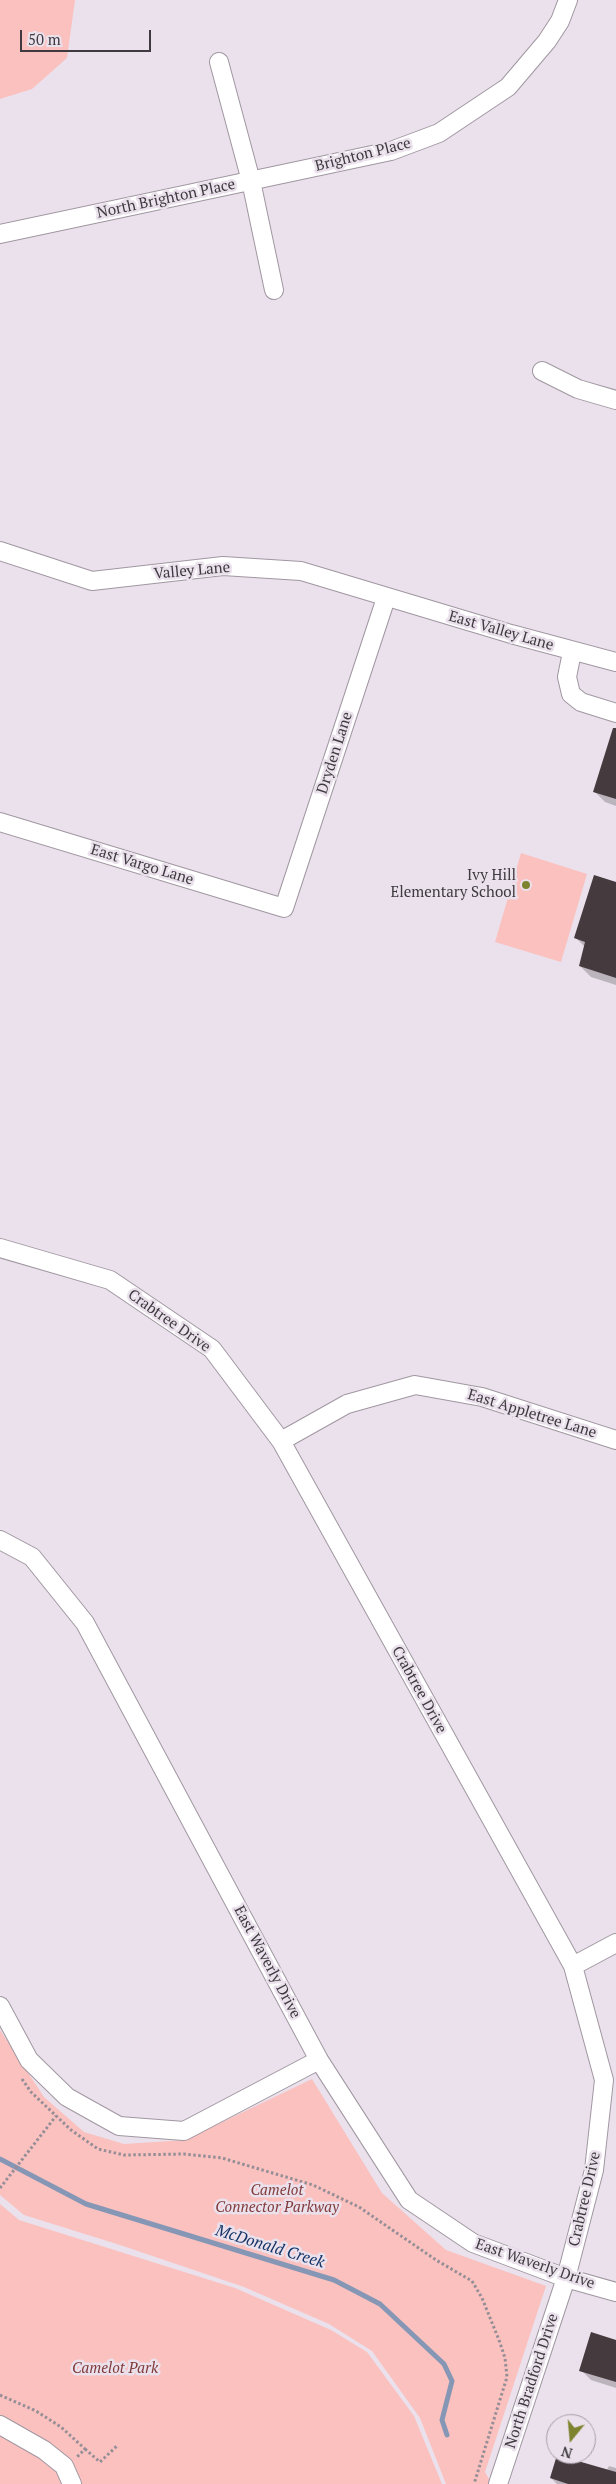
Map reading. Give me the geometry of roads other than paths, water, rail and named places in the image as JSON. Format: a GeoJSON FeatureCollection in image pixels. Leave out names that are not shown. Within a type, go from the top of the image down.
{"type":"FeatureCollection","features":[{"type":"Feature","properties":{"kind":"street","name":"Brighton Place"},"geometry":{"type":"LineString","coordinates":[[251,181],[391,151],[439,133],[508,87],[547,41],[560,21],[568,0]]}},
{"type":"Feature","properties":{"kind":"street"},"geometry":{"type":"LineString","coordinates":[[219,62],[251,181]]}},
{"type":"Feature","properties":{"kind":"street","name":"North Brighton Place"},"geometry":{"type":"LineString","coordinates":[[0,234],[251,181],[274,290]]}},
{"type":"Feature","properties":{"kind":"street"},"geometry":{"type":"LineString","coordinates":[[542,371],[578,389],[616,400]]}},
{"type":"Feature","properties":{"kind":"street","name":"Valley Lane"},"geometry":{"type":"LineString","coordinates":[[0,551],[92,581],[223,566],[301,571],[386,598]]}},
{"type":"Feature","properties":{"kind":"street","name":"East Valley Lane"},"geometry":{"type":"LineString","coordinates":[[386,598],[572,652],[616,662]]}},
{"type":"Feature","properties":{"kind":"street","name":"Dryden Lane"},"geometry":{"type":"LineString","coordinates":[[284,908],[386,598]]}},
{"type":"Feature","properties":{"kind":"street"},"geometry":{"type":"LineString","coordinates":[[572,652],[567,677],[571,694],[581,702],[616,713]]}},
{"type":"Feature","properties":{"kind":"street","name":"East Vargo Lane"},"geometry":{"type":"LineString","coordinates":[[0,822],[284,908]]}},
{"type":"Feature","properties":{"kind":"street","name":"Crabtree Drive"},"geometry":{"type":"LineString","coordinates":[[0,1248],[110,1280],[212,1349],[281,1442],[572,1966],[604,2080],[594,2170],[566,2278]]}},
{"type":"Feature","properties":{"kind":"street","name":"East Appletree Lane"},"geometry":{"type":"LineString","coordinates":[[281,1442],[347,1404],[415,1385],[482,1397],[616,1440]]}},
{"type":"Feature","properties":{"kind":"street","name":"East Waverly Drive"},"geometry":{"type":"LineString","coordinates":[[0,1540],[32,1557],[85,1623],[319,2060],[409,2200],[473,2244],[566,2278],[616,2292]]}},
{"type":"Feature","properties":{"kind":"street"},"geometry":{"type":"LineString","coordinates":[[572,1966],[616,1943]]}},
{"type":"Feature","properties":{"kind":"street"},"geometry":{"type":"LineString","coordinates":[[0,2006],[29,2060],[67,2097],[119,2126],[184,2131],[319,2060]]}},
{"type":"Feature","properties":{"kind":"street","name":"North Bradford Drive"},"geometry":{"type":"LineString","coordinates":[[498,2484],[566,2278]]}},
{"type":"Feature","properties":{"kind":"street"},"geometry":{"type":"LineString","coordinates":[[0,2426],[44,2450],[64,2466],[72,2484]]}},
{"type":"Feature","properties":{"kind":"waterway","name":"McDonald Creek"},"geometry":{"type":"LineString","coordinates":[[0,2159],[86,2204],[334,2280],[380,2304],[444,2364],[452,2381],[442,2420],[447,2435]]}},
{"type":"Feature","properties":{"kind":"place","name":"Ivy Hill Elementary School"},"geometry":{"type":"Point","coordinates":[526,885]}},
{"type":"Feature","properties":{"kind":"park label","name":"Camelot Connector Parkway"},"geometry":{"type":"Point","coordinates":[277,2200]}},
{"type":"Feature","properties":{"kind":"park label","name":"Camelot Park"},"geometry":{"type":"Point","coordinates":[115,2369]}}]}
